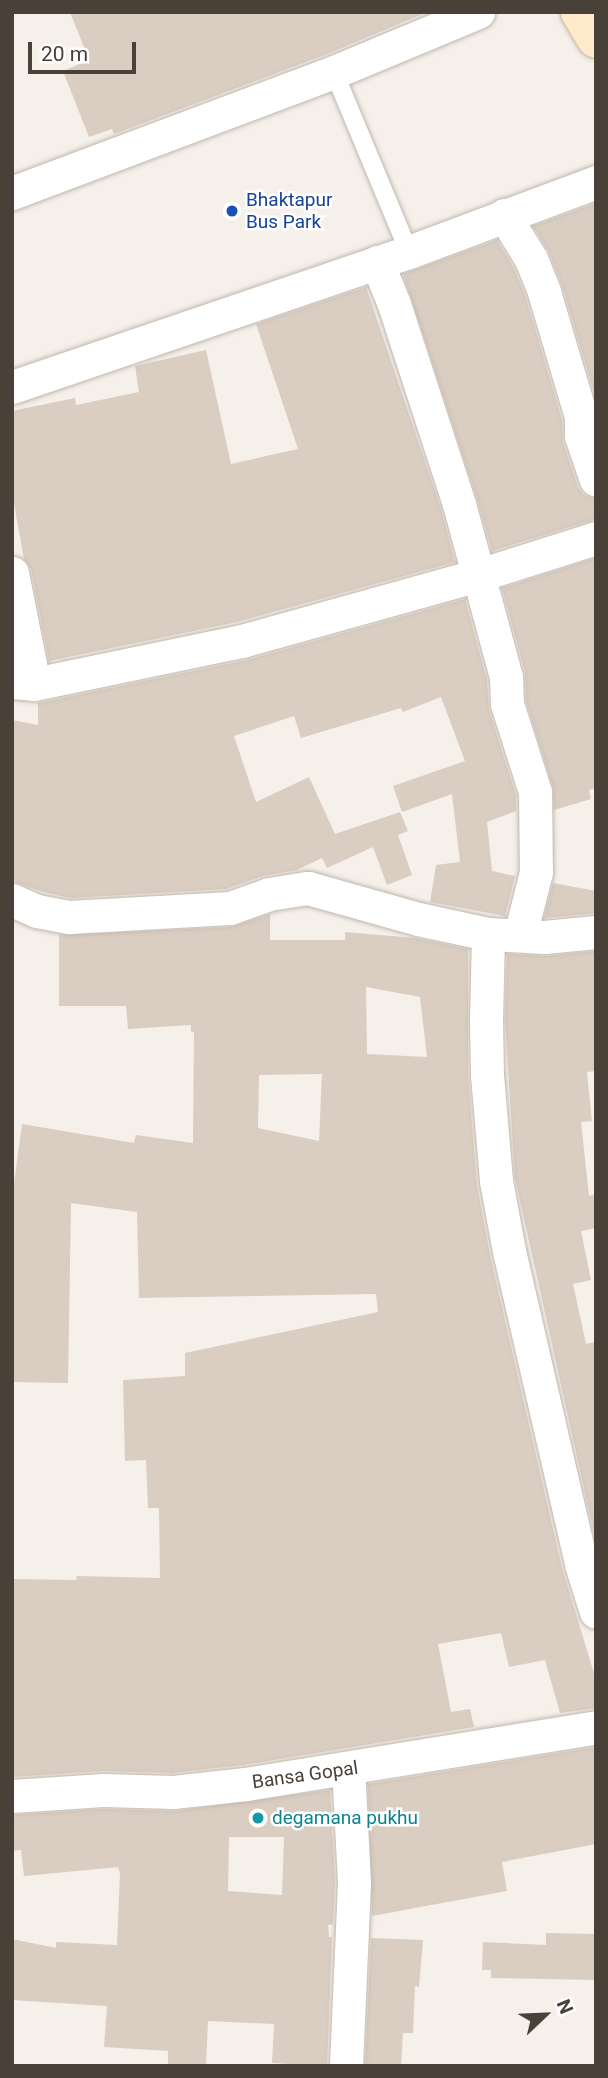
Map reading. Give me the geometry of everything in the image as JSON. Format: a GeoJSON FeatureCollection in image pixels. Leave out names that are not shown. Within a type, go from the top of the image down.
{"type":"FeatureCollection","features":[{"type":"Feature","properties":{"kind":"main road"},"geometry":{"type":"LineString","coordinates":[[580,12],[596,39]]}},
{"type":"Feature","properties":{"kind":"street"},"geometry":{"type":"LineString","coordinates":[[12,193],[334,72],[478,12]]}},
{"type":"Feature","properties":{"kind":"street"},"geometry":{"type":"LineString","coordinates":[[12,387],[409,252],[596,182]]}},
{"type":"Feature","properties":{"kind":"street"},"geometry":{"type":"LineString","coordinates":[[504,215],[531,259],[544,292],[581,417],[580,436],[596,480]]}},
{"type":"Feature","properties":{"kind":"street"},"geometry":{"type":"LineString","coordinates":[[377,262],[394,304],[452,481],[506,677],[508,704],[535,792],[536,872],[504,934],[487,1075],[496,1181],[509,1251],[581,1564],[596,1612]]}},
{"type":"Feature","properties":{"kind":"street"},"geometry":{"type":"LineString","coordinates":[[12,573],[23,683],[242,641],[479,575],[596,538]]}},
{"type":"Feature","properties":{"kind":"street"},"geometry":{"type":"LineString","coordinates":[[12,900],[37,911],[69,918],[230,908],[269,894],[309,888],[418,919],[504,934],[544,937],[596,932]]}},
{"type":"Feature","properties":{"kind":"street","name":"Bansa Gopal"},"geometry":{"type":"LineString","coordinates":[[12,1796],[103,1790],[173,1792],[348,1769],[596,1727]]}},
{"type":"Feature","properties":{"kind":"street"},"geometry":{"type":"LineString","coordinates":[[346,2066],[354,1882],[348,1769]]}},
{"type":"Feature","properties":{"kind":"lane"},"geometry":{"type":"LineString","coordinates":[[334,72],[409,252]]}},
{"type":"Feature","properties":{"kind":"building"},"geometry":{"type":"Polygon","coordinates":[[[70,12],[427,12],[327,54],[114,134],[112,129],[89,137],[63,71],[89,60],[70,12]]]}},
{"type":"Feature","properties":{"kind":"building"},"geometry":{"type":"Polygon","coordinates":[[[596,203],[596,399],[562,285],[549,252],[533,226],[596,203]]]}},
{"type":"Feature","properties":{"kind":"building"},"geometry":{"type":"Polygon","coordinates":[[[497,240],[514,268],[526,298],[562,420],[563,442],[578,487],[584,495],[596,499],[596,519],[492,551],[403,274],[497,240]]]}},
{"type":"Feature","properties":{"kind":"building"},"geometry":{"type":"Polygon","coordinates":[[[366,287],[441,509],[455,562],[237,622],[49,661],[31,569],[24,559],[12,493],[12,411],[75,398],[76,405],[139,392],[135,366],[206,350],[231,464],[298,449],[256,324],[366,287]]]}},
{"type":"Feature","properties":{"kind":"building"},"geometry":{"type":"Polygon","coordinates":[[[596,558],[596,788],[589,790],[591,799],[554,810],[553,787],[526,701],[525,672],[502,588],[596,558]]]}},
{"type":"Feature","properties":{"kind":"building"},"geometry":{"type":"Polygon","coordinates":[[[465,599],[487,680],[489,710],[516,795],[516,811],[487,822],[492,871],[515,876],[505,916],[430,902],[436,865],[460,862],[452,794],[402,812],[393,786],[465,761],[441,697],[403,712],[401,708],[301,738],[294,716],[234,736],[256,802],[309,777],[335,834],[400,812],[408,831],[398,835],[412,875],[387,885],[373,847],[327,868],[322,858],[297,870],[263,876],[226,889],[70,898],[15,882],[12,875],[12,720],[38,725],[38,703],[247,660],[465,599]]]}},
{"type":"Feature","properties":{"kind":"building"},"geometry":{"type":"Polygon","coordinates":[[[553,883],[596,891],[596,913],[544,918],[553,883]]]}},
{"type":"Feature","properties":{"kind":"building"},"geometry":{"type":"Polygon","coordinates":[[[270,914],[270,940],[345,940],[345,932],[415,938],[468,949],[468,1075],[477,1185],[490,1255],[562,1568],[596,1680],[596,1708],[560,1713],[545,1660],[509,1667],[501,1633],[438,1644],[451,1712],[470,1709],[474,1727],[243,1765],[172,1773],[102,1771],[12,1777],[12,1579],[76,1580],[77,1576],[160,1578],[159,1508],[148,1508],[146,1460],[125,1461],[123,1380],[185,1376],[185,1353],[378,1312],[376,1294],[139,1298],[137,1212],[71,1203],[68,1383],[12,1382],[12,1198],[22,1124],[134,1143],[136,1135],[193,1143],[194,1032],[191,1032],[191,1025],[128,1029],[126,1006],[59,1006],[59,935],[231,927],[270,914]],[[366,987],[367,1054],[427,1057],[420,997],[366,987]],[[322,1074],[259,1075],[258,1128],[319,1141],[322,1074]]]}},
{"type":"Feature","properties":{"kind":"building"},"geometry":{"type":"Polygon","coordinates":[[[596,951],[596,1071],[587,1072],[592,1121],[581,1122],[589,1196],[596,1194],[596,1228],[581,1231],[591,1280],[573,1284],[586,1344],[596,1342],[596,1542],[515,1178],[505,1019],[507,954],[546,956],[596,951]]]}},
{"type":"Feature","properties":{"kind":"building"},"geometry":{"type":"Polygon","coordinates":[[[596,1747],[596,1844],[502,1862],[507,1891],[372,1916],[368,1784],[596,1747]]]}},
{"type":"Feature","properties":{"kind":"building"},"geometry":{"type":"Polygon","coordinates":[[[330,1790],[335,1882],[333,1924],[328,1925],[329,1937],[332,1937],[327,2066],[272,2063],[274,2024],[208,2021],[206,2066],[168,2066],[168,2051],[104,2047],[107,2006],[12,2000],[12,1939],[56,1948],[56,1942],[117,1945],[120,1873],[118,1867],[24,1876],[21,1850],[12,1851],[12,1815],[103,1809],[175,1811],[330,1790]],[[229,1837],[228,1891],[282,1895],[284,1837],[229,1837]]]}},
{"type":"Feature","properties":{"kind":"building"},"geometry":{"type":"Polygon","coordinates":[[[546,1933],[596,1934],[596,1980],[491,1978],[491,1970],[482,1970],[483,1942],[546,1945],[546,1933]]]}},
{"type":"Feature","properties":{"kind":"building"},"geometry":{"type":"Polygon","coordinates":[[[371,1938],[423,1940],[419,1987],[415,1986],[413,2033],[403,2033],[401,2066],[365,2066],[371,1938]]]}},
{"type":"Feature","properties":{"kind":"place","name":"Bhaktapur Bus Park"},"geometry":{"type":"Point","coordinates":[232,211]}},
{"type":"Feature","properties":{"kind":"place","name":"degamana pukhu"},"geometry":{"type":"Point","coordinates":[258,1818]}}]}
